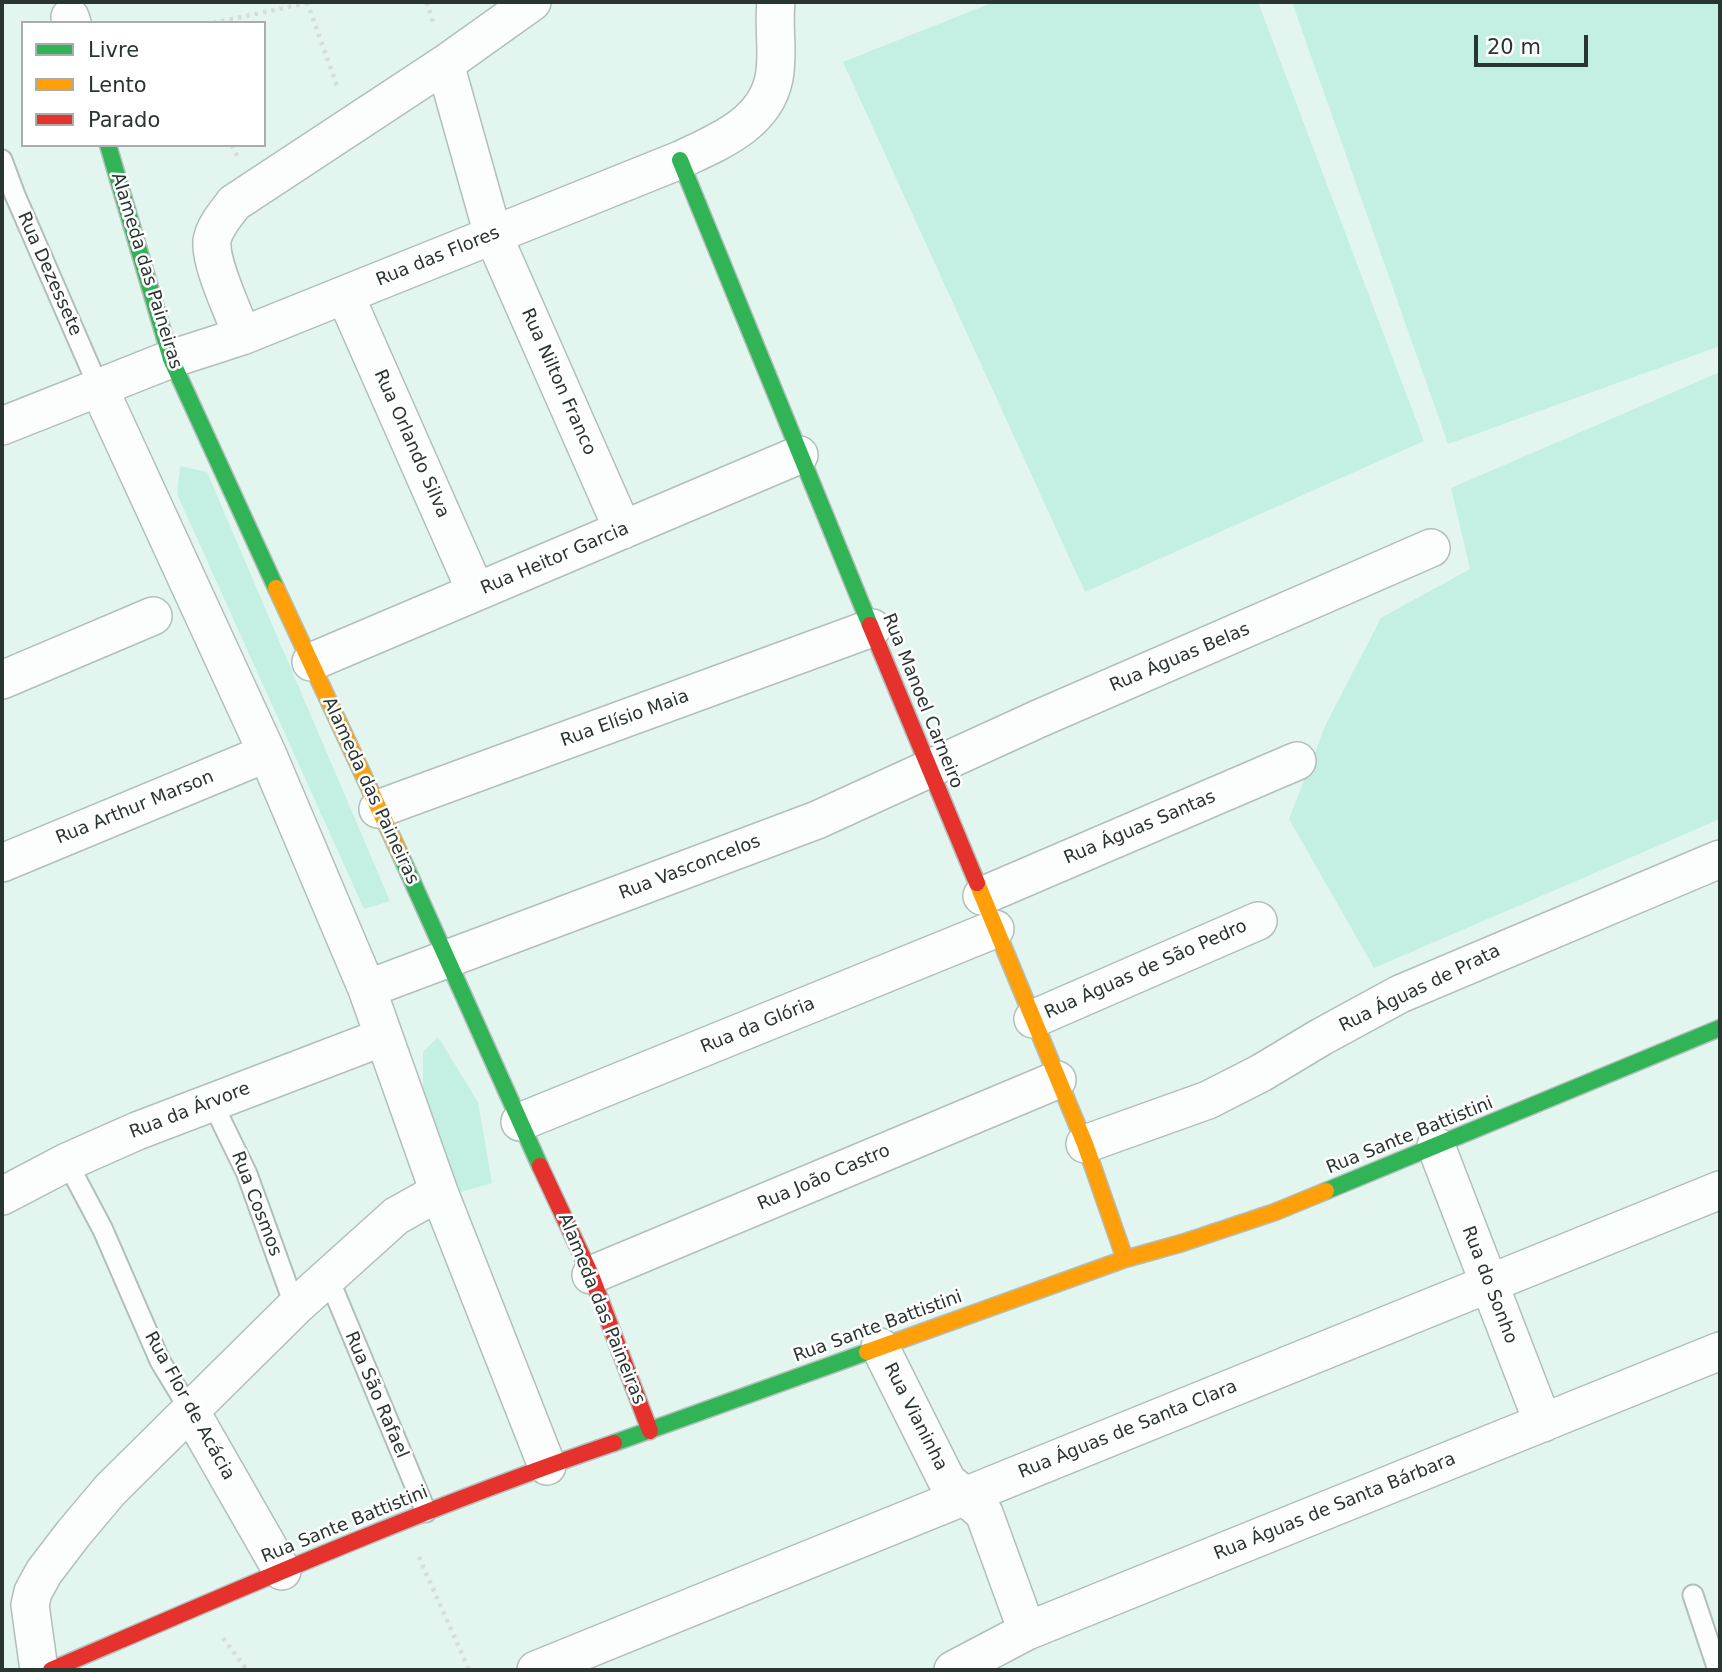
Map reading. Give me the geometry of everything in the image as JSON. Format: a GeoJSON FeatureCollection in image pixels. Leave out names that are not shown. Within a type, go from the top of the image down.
{"type":"FeatureCollection","features":[{"type":"Feature","properties":{"kind":"street"},"geometry":{"type":"LineString","coordinates":[[242,336],[214,260],[212,240],[221,220],[234,203],[351,127],[532,2]]}},
{"type":"Feature","properties":{"kind":"street","name":"Rua das Flores"},"geometry":{"type":"LineString","coordinates":[[2,426],[171,359],[242,336],[345,295],[680,160],[728,136],[752,117],[768,98],[774,78],[776,2]]}},
{"type":"Feature","properties":{"kind":"street","name":"Rua Nilton Franco"},"geometry":{"type":"LineString","coordinates":[[444,64],[493,235],[623,530]]}},
{"type":"Feature","properties":{"kind":"street","name":"Alameda das Paineiras"},"geometry":{"type":"LineString","coordinates":[[109,147],[171,359],[591,1275],[650,1431]]}},
{"type":"Feature","properties":{"kind":"street","name":"Rua Manoel Carneiro"},"geometry":{"type":"LineString","coordinates":[[680,160],[799,455],[1085,1144],[1125,1259]]}},
{"type":"Feature","properties":{"kind":"street","name":"Rua Orlando Silva"},"geometry":{"type":"LineString","coordinates":[[345,295],[476,592]]}},
{"type":"Feature","properties":{"kind":"street"},"geometry":{"type":"LineString","coordinates":[[99,388],[267,753],[367,989],[439,1192],[547,1466]]}},
{"type":"Feature","properties":{"kind":"street","name":"Rua Heitor Garcia"},"geometry":{"type":"LineString","coordinates":[[311,662],[799,455]]}},
{"type":"Feature","properties":{"kind":"street","name":"Rua Águas Belas"},"geometry":{"type":"LineString","coordinates":[[929,769],[1431,548]]}},
{"type":"Feature","properties":{"kind":"street"},"geometry":{"type":"LineString","coordinates":[[2,680],[153,616]]}},
{"type":"Feature","properties":{"kind":"street","name":"Rua Elísio Maia"},"geometry":{"type":"LineString","coordinates":[[378,809],[872,628]]}},
{"type":"Feature","properties":{"kind":"street","name":"Rua Arthur Marson"},"geometry":{"type":"LineString","coordinates":[[2,863],[267,753]]}},
{"type":"Feature","properties":{"kind":"street","name":"Rua Águas Santas"},"geometry":{"type":"LineString","coordinates":[[982,896],[1297,761]]}},
{"type":"Feature","properties":{"kind":"street","name":"Rua Vasconcelos"},"geometry":{"type":"LineString","coordinates":[[367,989],[817,820],[929,769]]}},
{"type":"Feature","properties":{"kind":"street","name":"Rua Águas de Prata"},"geometry":{"type":"LineString","coordinates":[[1085,1144],[1208,1100],[1401,994],[1720,859]]}},
{"type":"Feature","properties":{"kind":"street","name":"Rua Águas de São Pedro"},"geometry":{"type":"LineString","coordinates":[[1033,1019],[1258,921]]}},
{"type":"Feature","properties":{"kind":"street","name":"Rua da Glória"},"geometry":{"type":"LineString","coordinates":[[520,1122],[995,929]]}},
{"type":"Feature","properties":{"kind":"street","name":"Rua Sante Battistini"},"geometry":{"type":"LineString","coordinates":[[51,1670],[282,1571],[547,1466],[1125,1259],[1275,1212],[1720,1028]]}},
{"type":"Feature","properties":{"kind":"street","name":"Rua da Árvore"},"geometry":{"type":"LineString","coordinates":[[2,1196],[137,1130],[383,1037]]}},
{"type":"Feature","properties":{"kind":"street","name":"Rua João Castro"},"geometry":{"type":"LineString","coordinates":[[591,1275],[1057,1080]]}},
{"type":"Feature","properties":{"kind":"street","name":"Rua do Sonho"},"geometry":{"type":"LineString","coordinates":[[1436,1146],[1543,1423]]}},
{"type":"Feature","properties":{"kind":"street","name":"Rua Águas de Santa Clara"},"geometry":{"type":"LineString","coordinates":[[536,1670],[1720,1190]]}},
{"type":"Feature","properties":{"kind":"street"},"geometry":{"type":"LineString","coordinates":[[39,1670],[30,1605],[33,1592],[44,1572],[110,1490],[327,1277],[396,1216],[439,1192]]}},
{"type":"Feature","properties":{"kind":"street","name":"Rua Vianinha"},"geometry":{"type":"LineString","coordinates":[[880,1347],[947,1481],[984,1513],[1027,1631]]}},
{"type":"Feature","properties":{"kind":"street","name":"Rua Águas de Santa Bárbara"},"geometry":{"type":"LineString","coordinates":[[953,1670],[1027,1631],[1720,1351]]}},
{"type":"Feature","properties":{"kind":"street","name":"Rua Flor de Acácia"},"geometry":{"type":"LineString","coordinates":[[191,1412],[282,1571]]}},
{"type":"Feature","properties":{"kind":"lane","name":"Rua Dezessete"},"geometry":{"type":"LineString","coordinates":[[2,160],[8,198],[99,388]]}},
{"type":"Feature","properties":{"kind":"lane","name":"Rua Cosmos"},"geometry":{"type":"LineString","coordinates":[[212,1102],[247,1174],[295,1307]]}},
{"type":"Feature","properties":{"kind":"lane","name":"Rua Flor de Acácia"},"geometry":{"type":"LineString","coordinates":[[67,1162],[103,1230],[160,1361],[191,1412]]}},
{"type":"Feature","properties":{"kind":"lane","name":"Rua São Rafael"},"geometry":{"type":"LineString","coordinates":[[327,1277],[426,1513]]}},
{"type":"Feature","properties":{"kind":"lane"},"geometry":{"type":"LineString","coordinates":[[1692,1595],[1718,1670]]}},
{"type":"Feature","properties":{"kind":"path"},"geometry":{"type":"LineString","coordinates":[[222,21],[307,2],[351,127]]}},
{"type":"Feature","properties":{"kind":"path"},"geometry":{"type":"LineString","coordinates":[[402,1522],[469,1670]]}},
{"type":"Feature","properties":{"kind":"green space"},"geometry":{"type":"Polygon","coordinates":[[[994,2],[1258,2],[1424,441],[1085,592],[843,62],[994,2]]]}},
{"type":"Feature","properties":{"kind":"green space"},"geometry":{"type":"Polygon","coordinates":[[[1292,2],[1720,2],[1720,346],[1448,444],[1292,2]]]}},
{"type":"Feature","properties":{"kind":"green space"},"geometry":{"type":"Polygon","coordinates":[[[1720,372],[1720,819],[1374,968],[1289,819],[1325,726],[1381,618],[1470,569],[1451,488],[1720,372]]]}},
{"type":"Feature","properties":{"kind":"green space"},"geometry":{"type":"Polygon","coordinates":[[[180,466],[207,472],[390,901],[364,909],[177,494],[180,466]]]}},
{"type":"Feature","properties":{"kind":"green space"},"geometry":{"type":"Polygon","coordinates":[[[438,1037],[478,1102],[492,1183],[458,1193],[423,1101],[423,1052],[438,1037]]]}},
{"type":"Feature","properties":{"kind":"traffic: fast"},"geometry":{"type":"LineString","coordinates":[[109,147],[171,359],[276,588]]}},
{"type":"Feature","properties":{"kind":"traffic: fast"},"geometry":{"type":"LineString","coordinates":[[680,160],[870,625]]}},
{"type":"Feature","properties":{"kind":"traffic: fast"},"geometry":{"type":"LineString","coordinates":[[400,854],[540,1166]]}},
{"type":"Feature","properties":{"kind":"traffic: fast"},"geometry":{"type":"LineString","coordinates":[[1326,1191],[1720,1028]]}},
{"type":"Feature","properties":{"kind":"traffic: fast"},"geometry":{"type":"LineString","coordinates":[[614,1443],[867,1352]]}},
{"type":"Feature","properties":{"kind":"traffic: slow"},"geometry":{"type":"LineString","coordinates":[[276,588],[400,854]]}},
{"type":"Feature","properties":{"kind":"traffic: slow"},"geometry":{"type":"LineString","coordinates":[[977,883],[1085,1144],[1125,1259]]}},
{"type":"Feature","properties":{"kind":"traffic: slow"},"geometry":{"type":"LineString","coordinates":[[867,1352],[1125,1259],[1275,1212],[1326,1191]]}},
{"type":"Feature","properties":{"kind":"traffic: jam"},"geometry":{"type":"LineString","coordinates":[[870,625],[977,883]]}},
{"type":"Feature","properties":{"kind":"traffic: jam"},"geometry":{"type":"LineString","coordinates":[[540,1166],[591,1275],[650,1431]]}},
{"type":"Feature","properties":{"kind":"traffic: jam"},"geometry":{"type":"LineString","coordinates":[[51,1670],[401,1522],[614,1443]]}}]}
